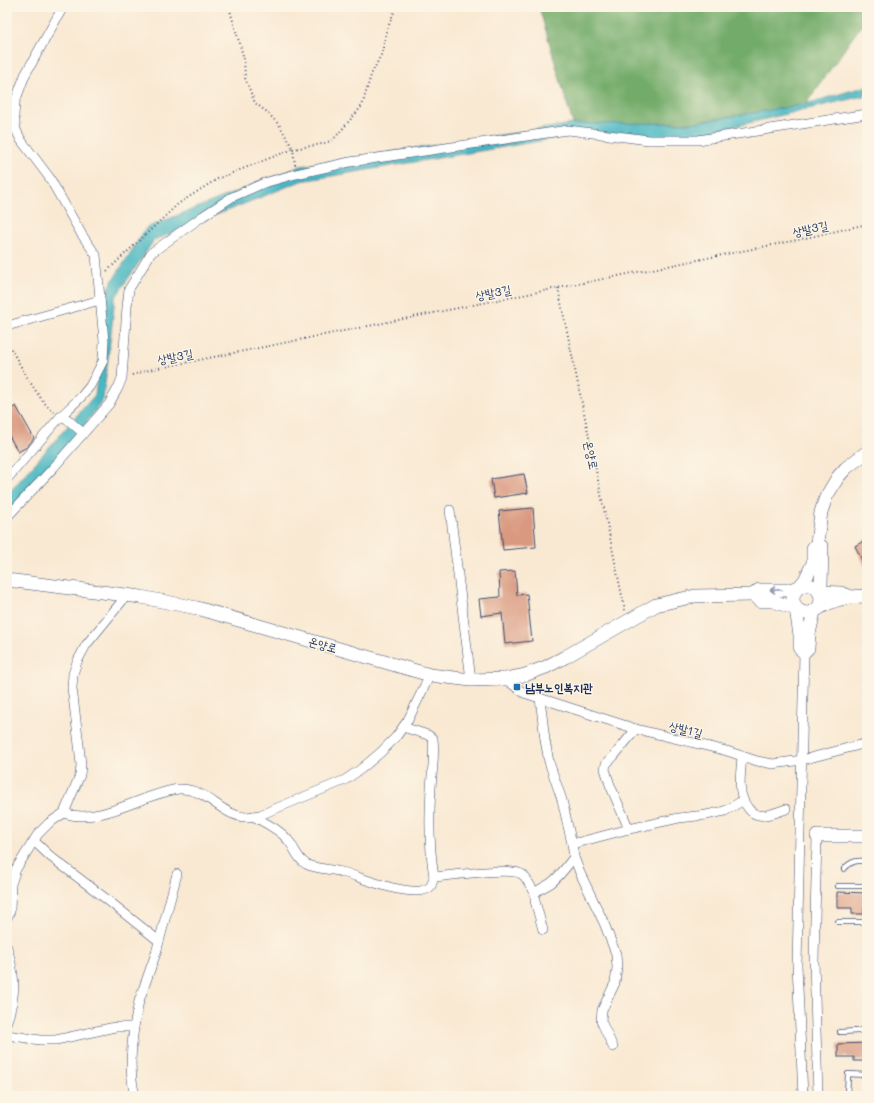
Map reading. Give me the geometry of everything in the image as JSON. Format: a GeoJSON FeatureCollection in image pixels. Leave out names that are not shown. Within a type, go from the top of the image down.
{"type":"FeatureCollection","features":[{"type":"Feature","properties":{"kind":"main road"},"geometry":{"type":"LineString","coordinates":[[817,543],[822,547],[822,570],[819,592],[821,600],[816,610],[809,634],[808,648],[804,652],[800,649],[800,635],[796,609],[792,600],[795,591],[810,571],[813,563],[813,548],[817,543],[826,497],[838,477],[846,468],[867,452]]}},
{"type":"Feature","properties":{"kind":"main road"},"geometry":{"type":"LineString","coordinates":[[822,570],[828,579],[843,589],[849,596]]}},
{"type":"Feature","properties":{"kind":"main road","name":"온양로"},"geometry":{"type":"LineString","coordinates":[[7,580],[126,595],[197,608],[430,675],[471,680],[505,680],[525,675],[546,667],[656,605],[695,596],[754,594]]}},
{"type":"Feature","properties":{"kind":"main road"},"geometry":{"type":"LineString","coordinates":[[849,596],[841,593],[819,592],[812,586],[808,585],[789,590],[759,590],[754,594],[760,601],[774,601],[805,614],[816,610],[825,604],[849,596],[867,596]]}},
{"type":"Feature","properties":{"kind":"main road"},"geometry":{"type":"LineString","coordinates":[[817,836],[867,836]]}},
{"type":"Feature","properties":{"kind":"street"},"geometry":{"type":"LineString","coordinates":[[7,479],[64,417],[90,386],[103,361],[104,342],[97,280],[96,255],[82,235],[49,178],[21,140],[16,130],[14,116],[15,102],[25,75],[64,7]]}},
{"type":"Feature","properties":{"kind":"street"},"geometry":{"type":"LineString","coordinates":[[7,517],[54,467],[81,431],[109,404],[118,388],[122,378],[126,307],[129,289],[151,253],[232,197],[264,183],[350,162],[568,130],[649,140],[698,140],[867,114]]}},
{"type":"Feature","properties":{"kind":"street"},"geometry":{"type":"LineString","coordinates":[[7,326],[100,300]]}},
{"type":"Feature","properties":{"kind":"street"},"geometry":{"type":"LineString","coordinates":[[64,417],[81,431]]}},
{"type":"Feature","properties":{"kind":"street"},"geometry":{"type":"LineString","coordinates":[[450,510],[471,680]]}},
{"type":"Feature","properties":{"kind":"street"},"geometry":{"type":"LineString","coordinates":[[7,918],[10,911],[11,884],[16,869],[38,834],[49,823],[64,813],[77,786],[81,765],[72,688],[73,674],[77,662],[86,646],[126,595]]}},
{"type":"Feature","properties":{"kind":"street"},"geometry":{"type":"LineString","coordinates":[[803,1096],[797,965],[804,652]]}},
{"type":"Feature","properties":{"kind":"street"},"geometry":{"type":"LineString","coordinates":[[64,813],[82,817],[96,814],[163,792],[178,789],[192,790],[206,796],[232,814],[245,817],[260,815],[345,780],[361,769],[396,737],[408,720],[430,675]]}},
{"type":"Feature","properties":{"kind":"street","name":"상발1길"},"geometry":{"type":"LineString","coordinates":[[505,680],[524,693],[636,729],[727,751],[773,764],[802,760],[867,743]]}},
{"type":"Feature","properties":{"kind":"street"},"geometry":{"type":"LineString","coordinates":[[540,698],[544,740],[549,762],[562,800],[574,857],[604,923],[616,954],[617,968],[615,983],[602,1010],[601,1021],[613,1047]]}},
{"type":"Feature","properties":{"kind":"street"},"geometry":{"type":"LineString","coordinates":[[253,816],[280,831],[288,840],[300,860],[307,865],[330,868],[376,883],[404,890],[427,889],[432,885],[434,877],[430,853],[429,828],[433,739],[428,735],[403,727]]}},
{"type":"Feature","properties":{"kind":"street"},"geometry":{"type":"LineString","coordinates":[[629,829],[610,785],[605,769],[606,764],[636,729]]}},
{"type":"Feature","properties":{"kind":"street"},"geometry":{"type":"LineString","coordinates":[[742,756],[740,790],[742,801],[750,811],[758,815],[769,814],[786,809]]}},
{"type":"Feature","properties":{"kind":"street"},"geometry":{"type":"LineString","coordinates":[[572,844],[679,818],[725,811],[742,801]]}},
{"type":"Feature","properties":{"kind":"street"},"geometry":{"type":"LineString","coordinates":[[817,836],[814,961],[818,1096]]}},
{"type":"Feature","properties":{"kind":"street"},"geometry":{"type":"LineString","coordinates":[[34,841],[51,857],[159,941]]}},
{"type":"Feature","properties":{"kind":"street"},"geometry":{"type":"LineString","coordinates":[[535,894],[539,889],[550,884],[574,857]]}},
{"type":"Feature","properties":{"kind":"street"},"geometry":{"type":"LineString","coordinates":[[434,877],[499,871],[517,871],[522,875],[535,894],[535,901],[543,930]]}},
{"type":"Feature","properties":{"kind":"street"},"geometry":{"type":"LineString","coordinates":[[135,1096],[131,1080],[134,1027],[139,1001],[159,941],[177,874]]}},
{"type":"Feature","properties":{"kind":"street"},"geometry":{"type":"LineString","coordinates":[[7,947],[15,989],[12,1007],[7,1021]]}},
{"type":"Feature","properties":{"kind":"street"},"geometry":{"type":"LineString","coordinates":[[7,1035],[40,1040],[56,1040],[115,1026],[134,1027]]}},
{"type":"Feature","properties":{"kind":"lane"},"geometry":{"type":"LineString","coordinates":[[844,869],[856,860],[867,861]]}},
{"type":"Feature","properties":{"kind":"lane"},"geometry":{"type":"LineString","coordinates":[[838,886],[867,886]]}},
{"type":"Feature","properties":{"kind":"lane"},"geometry":{"type":"LineString","coordinates":[[838,922],[867,922]]}},
{"type":"Feature","properties":{"kind":"lane"},"geometry":{"type":"LineString","coordinates":[[840,1032],[858,1032],[867,1028]]}},
{"type":"Feature","properties":{"kind":"lane"},"geometry":{"type":"LineString","coordinates":[[847,1096],[848,1074],[867,1075]]}},
{"type":"Feature","properties":{"kind":"path"},"geometry":{"type":"LineString","coordinates":[[229,7],[244,59],[245,78],[252,96],[255,103],[267,112],[280,126],[293,149],[295,171]]}},
{"type":"Feature","properties":{"kind":"path"},"geometry":{"type":"LineString","coordinates":[[97,280],[178,204],[217,179],[279,153],[322,144],[333,140],[362,106],[371,75],[382,53],[386,32],[396,7]]}},
{"type":"Feature","properties":{"kind":"path","name":"상발3길"},"geometry":{"type":"LineString","coordinates":[[122,378],[156,369],[867,224]]}},
{"type":"Feature","properties":{"kind":"path","name":"온양로"},"geometry":{"type":"LineString","coordinates":[[558,288],[627,621]]}},
{"type":"Feature","properties":{"kind":"path"},"geometry":{"type":"LineString","coordinates":[[7,342],[49,408],[64,417]]}},
{"type":"Feature","properties":{"kind":"green space"},"geometry":{"type":"Polygon","coordinates":[[[539,7],[867,7],[867,17],[806,104],[693,123],[573,124],[539,7]]]}},
{"type":"Feature","properties":{"kind":"water"},"geometry":{"type":"Polygon","coordinates":[[[867,86],[867,95],[680,139],[569,136],[301,181],[154,240],[115,298],[103,400],[66,450],[7,513],[7,495],[95,395],[108,288],[146,228],[301,166],[573,124],[693,123],[806,104],[867,86]]]}},
{"type":"Feature","properties":{"kind":"building"},"geometry":{"type":"Polygon","coordinates":[[[16,406],[34,438],[27,447],[18,452],[7,432],[7,411],[16,406]]]}},
{"type":"Feature","properties":{"kind":"building"},"geometry":{"type":"Polygon","coordinates":[[[524,474],[528,493],[494,498],[491,479],[524,474]]]}},
{"type":"Feature","properties":{"kind":"building"},"geometry":{"type":"Polygon","coordinates":[[[533,508],[536,547],[503,550],[499,511],[533,508]]]}},
{"type":"Feature","properties":{"kind":"building"},"geometry":{"type":"Polygon","coordinates":[[[867,539],[867,570],[855,546],[867,539]]]}},
{"type":"Feature","properties":{"kind":"building"},"geometry":{"type":"Polygon","coordinates":[[[515,571],[517,595],[527,594],[532,641],[505,644],[502,613],[481,616],[479,599],[500,597],[499,572],[515,571]]]}},
{"type":"Feature","properties":{"kind":"building"},"geometry":{"type":"Polygon","coordinates":[[[837,892],[867,893],[867,908],[864,908],[864,914],[852,914],[852,908],[837,908],[837,892]]]}},
{"type":"Feature","properties":{"kind":"building"},"geometry":{"type":"Polygon","coordinates":[[[867,1043],[867,1061],[854,1061],[854,1057],[838,1057],[838,1044],[867,1043]]]}},
{"type":"Feature","properties":{"kind":"place","name":"남부노인복지관"},"geometry":{"type":"Point","coordinates":[517,687]}}]}
